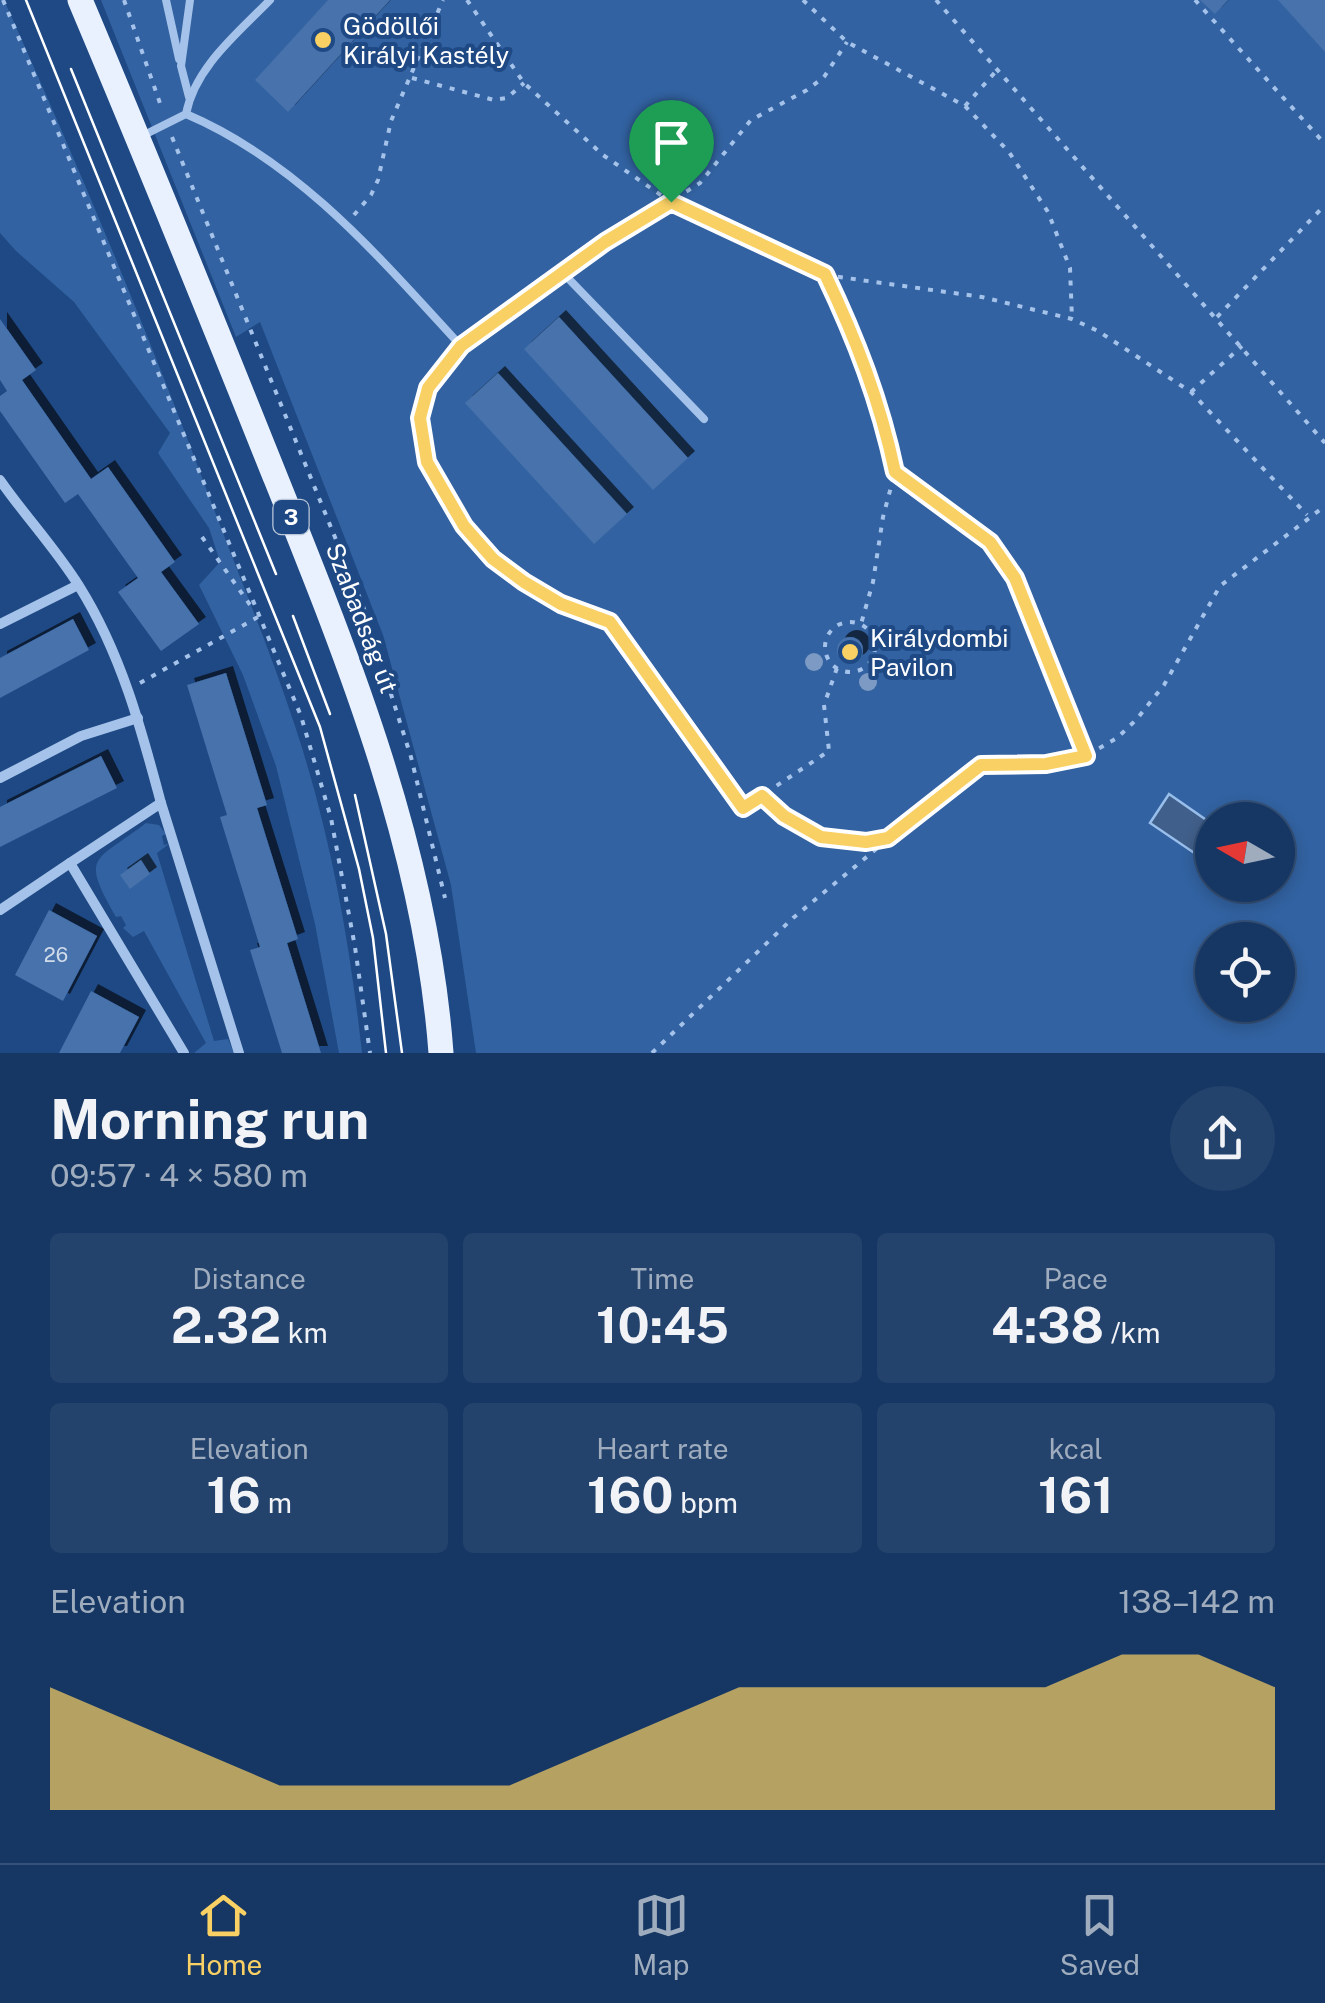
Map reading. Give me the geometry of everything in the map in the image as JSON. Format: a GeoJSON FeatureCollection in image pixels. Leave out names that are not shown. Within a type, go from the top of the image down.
{"type":"FeatureCollection","features":[{"type":"Feature","properties":{"kind":"main road","name":"Szabadság út"},"geometry":{"type":"LineString","coordinates":[[80,0],[338,631],[361,696],[419,904],[438,1016],[440,1053]]}},
{"type":"Feature","properties":{"kind":"street"},"geometry":{"type":"LineString","coordinates":[[0,482],[78,585],[116,657],[240,1053]]}},
{"type":"Feature","properties":{"kind":"street"},"geometry":{"type":"LineString","coordinates":[[0,624],[78,585]]}},
{"type":"Feature","properties":{"kind":"street"},"geometry":{"type":"LineString","coordinates":[[0,778],[82,736],[138,718]]}},
{"type":"Feature","properties":{"kind":"street"},"geometry":{"type":"LineString","coordinates":[[0,910],[162,803]]}},
{"type":"Feature","properties":{"kind":"street"},"geometry":{"type":"LineString","coordinates":[[70,863],[184,1053]]}},
{"type":"Feature","properties":{"kind":"lane"},"geometry":{"type":"LineString","coordinates":[[166,0],[189,96]]}},
{"type":"Feature","properties":{"kind":"lane"},"geometry":{"type":"LineString","coordinates":[[180,66],[190,0]]}},
{"type":"Feature","properties":{"kind":"lane"},"geometry":{"type":"LineString","coordinates":[[186,114],[189,96],[214,59],[270,0]]}},
{"type":"Feature","properties":{"kind":"lane"},"geometry":{"type":"LineString","coordinates":[[138,138],[186,114]]}},
{"type":"Feature","properties":{"kind":"lane"},"geometry":{"type":"LineString","coordinates":[[186,114],[219,128],[346,222],[461,346]]}},
{"type":"Feature","properties":{"kind":"lane"},"geometry":{"type":"LineString","coordinates":[[704,418],[564,274],[461,346],[428,388],[420,418],[427,462],[464,526],[493,559],[524,582],[561,604],[610,622],[743,808]]}},
{"type":"Feature","properties":{"kind":"path"},"geometry":{"type":"LineString","coordinates":[[3,0],[301,716],[331,818],[370,1053]]}},
{"type":"Feature","properties":{"kind":"path"},"geometry":{"type":"LineString","coordinates":[[124,0],[167,125]]}},
{"type":"Feature","properties":{"kind":"path"},"geometry":{"type":"LineString","coordinates":[[346,222],[364,205],[378,180],[391,122],[442,0]]}},
{"type":"Feature","properties":{"kind":"path"},"geometry":{"type":"LineString","coordinates":[[467,0],[524,83],[603,155],[671,202],[825,274],[982,297],[1072,319],[1098,331],[1191,392],[1308,516]]}},
{"type":"Feature","properties":{"kind":"path"},"geometry":{"type":"LineString","coordinates":[[803,0],[847,42],[964,106],[1009,152],[1048,212],[1070,268],[1072,319]]}},
{"type":"Feature","properties":{"kind":"path"},"geometry":{"type":"LineString","coordinates":[[936,0],[1325,442]]}},
{"type":"Feature","properties":{"kind":"path"},"geometry":{"type":"LineString","coordinates":[[1194,0],[1325,144]]}},
{"type":"Feature","properties":{"kind":"path"},"geometry":{"type":"LineString","coordinates":[[564,274],[605,242],[700,183],[736,134],[751,120],[808,90],[824,77],[847,42]]}},
{"type":"Feature","properties":{"kind":"path"},"geometry":{"type":"LineString","coordinates":[[964,106],[998,69]]}},
{"type":"Feature","properties":{"kind":"path"},"geometry":{"type":"LineString","coordinates":[[410,78],[494,100],[507,98],[524,83]]}},
{"type":"Feature","properties":{"kind":"path"},"geometry":{"type":"LineString","coordinates":[[1216,318],[1325,205]]}},
{"type":"Feature","properties":{"kind":"path"},"geometry":{"type":"LineString","coordinates":[[825,274],[870,374],[895,472],[861,624]]}},
{"type":"Feature","properties":{"kind":"path"},"geometry":{"type":"LineString","coordinates":[[1191,392],[1242,346]]}},
{"type":"Feature","properties":{"kind":"path"},"geometry":{"type":"LineString","coordinates":[[895,472],[990,542],[1015,578],[1086,756]]}},
{"type":"Feature","properties":{"kind":"path"},"geometry":{"type":"LineString","coordinates":[[652,1053],[793,918],[981,765],[1046,764],[1086,756],[1116,738],[1150,704],[1220,586],[1325,506]]}},
{"type":"Feature","properties":{"kind":"path"},"geometry":{"type":"LineString","coordinates":[[202,537],[258,617]]}},
{"type":"Feature","properties":{"kind":"path"},"geometry":{"type":"LineString","coordinates":[[128,690],[258,617]]}},
{"type":"Feature","properties":{"kind":"path"},"geometry":{"type":"LineString","coordinates":[[849,621],[861,624],[870,631],[874,653],[869,663],[848,672],[837,668],[828,659],[828,634],[836,625],[849,621]]}},
{"type":"Feature","properties":{"kind":"path"},"geometry":{"type":"LineString","coordinates":[[743,808],[830,751],[824,706],[837,668]]}},
{"type":"Feature","properties":{"kind":"path"},"geometry":{"type":"LineString","coordinates":[[762,796],[784,816],[821,837],[866,842],[888,838]]}},
{"type":"Feature","properties":{"kind":"shaded area"},"geometry":{"type":"Polygon","coordinates":[[[0,0],[4,0],[115,258],[286,700],[328,847],[345,929],[362,1053],[339,1053],[315,924],[276,766],[243,675],[199,585],[220,562],[209,528],[158,453],[170,433],[74,302],[0,233],[0,0]]]}},
{"type":"Feature","properties":{"kind":"shaded area"},"geometry":{"type":"Polygon","coordinates":[[[101,0],[1325,0],[1325,1053],[476,1053],[451,885],[383,635],[260,322],[236,337],[101,0]]]}},
{"type":"Feature","properties":{"kind":"shaded area"},"geometry":{"type":"Polygon","coordinates":[[[1169,794],[1195,812],[1195,853],[1150,823],[1169,794]]]}},
{"type":"Feature","properties":{"kind":"shaded area"},"geometry":{"type":"Polygon","coordinates":[[[146,823],[159,825],[166,834],[162,836],[164,845],[169,844],[157,853],[214,1041],[228,1039],[234,1053],[194,1053],[206,1043],[144,931],[133,937],[123,928],[126,925],[121,916],[116,917],[98,881],[98,861],[146,823]]]}},
{"type":"Feature","properties":{"kind":"building","name":"Gödöllői Királyi Kastély"},"geometry":{"type":"Polygon","coordinates":[[[328,0],[390,0],[288,112],[255,80],[328,0]]]}},
{"type":"Feature","properties":{"kind":"building"},"geometry":{"type":"Polygon","coordinates":[[[1200,0],[1228,0],[1215,14],[1200,0]]]}},
{"type":"Feature","properties":{"kind":"building"},"geometry":{"type":"Polygon","coordinates":[[[1278,0],[1325,0],[1325,52],[1278,0]]]}},
{"type":"Feature","properties":{"kind":"building"},"geometry":{"type":"Polygon","coordinates":[[[559,317],[688,458],[653,490],[524,349],[559,317]]]}},
{"type":"Feature","properties":{"kind":"building"},"geometry":{"type":"Polygon","coordinates":[[[0,319],[36,370],[22,380],[91,479],[108,467],[175,562],[161,572],[199,624],[161,651],[118,592],[138,578],[78,494],[65,503],[0,411],[0,396],[7,391],[0,380],[0,319]]]}},
{"type":"Feature","properties":{"kind":"building"},"geometry":{"type":"Polygon","coordinates":[[[498,373],[627,514],[594,544],[465,403],[498,373]]]}},
{"type":"Feature","properties":{"kind":"building"},"geometry":{"type":"Polygon","coordinates":[[[73,619],[89,650],[0,698],[0,658],[73,619]]]}},
{"type":"Feature","properties":{"kind":"building","name":"Királydombi Pavilon"},"geometry":{"type":"Polygon","coordinates":[[[850,637],[859,641],[863,650],[859,659],[850,663],[841,659],[837,650],[841,641],[850,637]]]}},
{"type":"Feature","properties":{"kind":"building"},"geometry":{"type":"Polygon","coordinates":[[[226,673],[267,805],[257,808],[298,939],[287,943],[321,1053],[282,1053],[250,950],[260,947],[220,817],[227,815],[187,685],[226,673]]]}},
{"type":"Feature","properties":{"kind":"building"},"geometry":{"type":"Polygon","coordinates":[[[101,756],[117,788],[0,847],[0,807],[101,756]]]}},
{"type":"Feature","properties":{"kind":"building"},"geometry":{"type":"Polygon","coordinates":[[[141,860],[150,874],[130,889],[120,875],[141,860]]]}},
{"type":"Feature","properties":{"kind":"building"},"geometry":{"type":"Polygon","coordinates":[[[49,910],[97,936],[63,1001],[15,975],[49,910]]]}},
{"type":"Feature","properties":{"kind":"building"},"geometry":{"type":"Polygon","coordinates":[[[91,991],[139,1017],[120,1053],[59,1053],[91,991]]]}},
{"type":"Feature","properties":{"kind":"tram line"},"geometry":{"type":"LineString","coordinates":[[26,0],[320,727],[359,869],[373,938],[386,1053]]}},
{"type":"Feature","properties":{"kind":"tram line"},"geometry":{"type":"LineString","coordinates":[[71,69],[276,574]]}},
{"type":"Feature","properties":{"kind":"tram line"},"geometry":{"type":"LineString","coordinates":[[293,616],[330,714]]}},
{"type":"Feature","properties":{"kind":"tram line"},"geometry":{"type":"LineString","coordinates":[[355,795],[386,934],[402,1053]]}},
{"type":"Feature","properties":{"kind":"place","name":"Gödöllői Királyi Kastély"},"geometry":{"type":"Point","coordinates":[323,40]}},
{"type":"Feature","properties":{"kind":"place","name":"Királydombi Pavilon"},"geometry":{"type":"Point","coordinates":[850,652]}},
{"type":"Feature","properties":{"kind":"route"},"geometry":{"type":"LineString","coordinates":[[671,202],[825,274],[870,374],[895,472],[990,542],[1015,578],[1086,756],[1046,764],[981,765],[888,838],[866,842],[821,837],[784,816],[762,796],[743,808],[610,622],[561,604],[524,582],[493,559],[464,526],[427,462],[420,418],[428,388],[461,346],[605,242],[671,202]]}}]}
